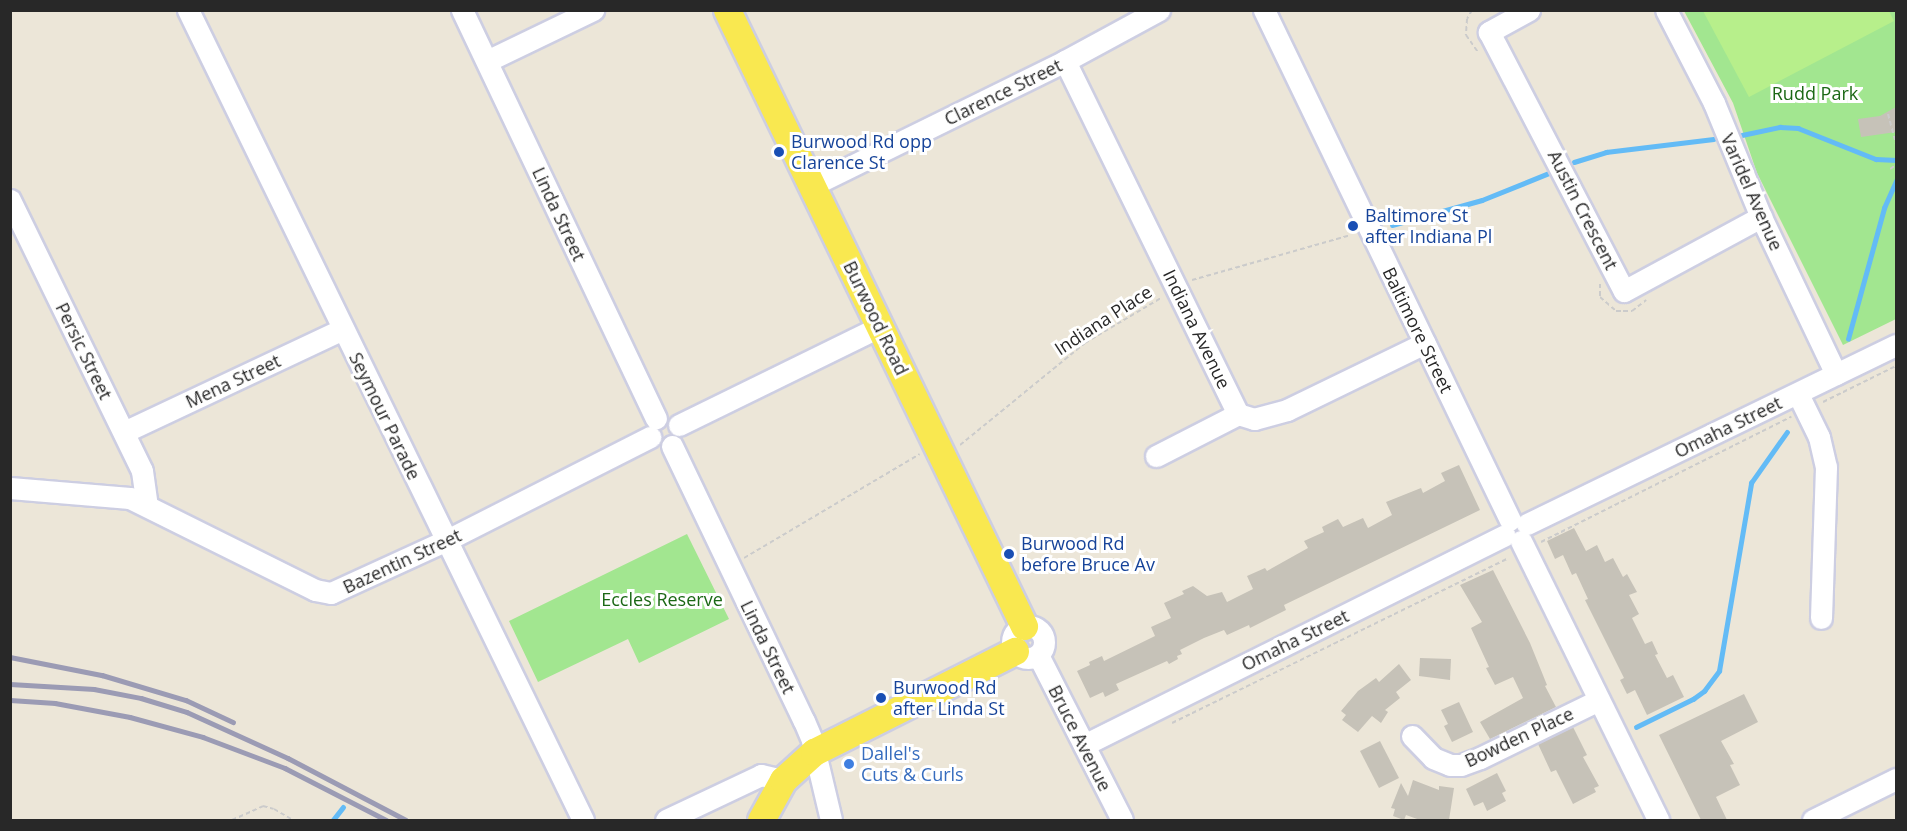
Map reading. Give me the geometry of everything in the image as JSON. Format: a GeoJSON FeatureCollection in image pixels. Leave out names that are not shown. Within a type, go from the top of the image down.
{"type":"FeatureCollection","features":[{"type":"Feature","properties":{"kind":"main road","name":"Burwood Road"},"geometry":{"type":"LineString","coordinates":[[727,10],[881,327],[1026,644]]}},
{"type":"Feature","properties":{"kind":"main road"},"geometry":{"type":"LineString","coordinates":[[761,820],[783,780],[814,752],[1026,644]]}},
{"type":"Feature","properties":{"kind":"street","name":"Seymour Parade"},"geometry":{"type":"LineString","coordinates":[[188,10],[583,820]]}},
{"type":"Feature","properties":{"kind":"street","name":"Linda Street"},"geometry":{"type":"LineString","coordinates":[[462,10],[653,428]]}},
{"type":"Feature","properties":{"kind":"street"},"geometry":{"type":"LineString","coordinates":[[487,61],[593,10]]}},
{"type":"Feature","properties":{"kind":"street","name":"Clarence Street"},"geometry":{"type":"LineString","coordinates":[[813,185],[1065,61],[1159,10]]}},
{"type":"Feature","properties":{"kind":"street","name":"Baltimore Street"},"geometry":{"type":"LineString","coordinates":[[1264,10],[1658,820]]}},
{"type":"Feature","properties":{"kind":"street","name":"Austin Crescent"},"geometry":{"type":"LineString","coordinates":[[1529,10],[1489,32],[1624,291],[1761,217]]}},
{"type":"Feature","properties":{"kind":"street","name":"Varidel Avenue"},"geometry":{"type":"LineString","coordinates":[[1666,10],[1714,103],[1761,217],[1836,374]]}},
{"type":"Feature","properties":{"kind":"street","name":"Indiana Avenue"},"geometry":{"type":"LineString","coordinates":[[1065,61],[1238,414]]}},
{"type":"Feature","properties":{"kind":"street","name":"Persic Street"},"geometry":{"type":"LineString","coordinates":[[10,201],[142,471],[147,505]]}},
{"type":"Feature","properties":{"kind":"street"},"geometry":{"type":"LineString","coordinates":[[679,424],[881,327]]}},
{"type":"Feature","properties":{"kind":"street","name":"Mena Street"},"geometry":{"type":"LineString","coordinates":[[124,432],[343,329]]}},
{"type":"Feature","properties":{"kind":"street"},"geometry":{"type":"LineString","coordinates":[[1156,456],[1238,414],[1254,418],[1287,410],[1425,343]]}},
{"type":"Feature","properties":{"kind":"street","name":"Omaha Street"},"geometry":{"type":"LineString","coordinates":[[1084,745],[1802,402],[1836,374],[1896,345]]}},
{"type":"Feature","properties":{"kind":"street"},"geometry":{"type":"LineString","coordinates":[[1802,402],[1821,444],[1826,467],[1821,618]]}},
{"type":"Feature","properties":{"kind":"street"},"geometry":{"type":"LineString","coordinates":[[667,416],[679,424],[680,439],[672,446],[658,447],[653,428],[667,416]]}},
{"type":"Feature","properties":{"kind":"street","name":"Bazentin Street"},"geometry":{"type":"LineString","coordinates":[[10,488],[113,495],[147,505],[323,592],[341,590],[447,540],[653,428]]}},
{"type":"Feature","properties":{"kind":"street","name":"Linda Street"},"geometry":{"type":"LineString","coordinates":[[672,446],[804,721],[831,820]]}},
{"type":"Feature","properties":{"kind":"street","name":"Bruce Avenue"},"geometry":{"type":"LineString","coordinates":[[1026,644],[1084,745],[1122,820]]}},
{"type":"Feature","properties":{"kind":"street","name":"Bowden Place"},"geometry":{"type":"LineString","coordinates":[[1412,736],[1433,758],[1450,765],[1461,765],[1480,759],[1599,700]]}},
{"type":"Feature","properties":{"kind":"street"},"geometry":{"type":"LineString","coordinates":[[666,820],[761,775],[783,780]]}},
{"type":"Feature","properties":{"kind":"street"},"geometry":{"type":"LineString","coordinates":[[1814,820],[1896,779]]}},
{"type":"Feature","properties":{"kind":"path"},"geometry":{"type":"LineString","coordinates":[[1472,10],[1467,19],[1466,35],[1476,51],[1484,54]]}},
{"type":"Feature","properties":{"kind":"path"},"geometry":{"type":"LineString","coordinates":[[1888,114],[1896,144]]}},
{"type":"Feature","properties":{"kind":"path"},"geometry":{"type":"LineString","coordinates":[[1890,169],[1896,165]]}},
{"type":"Feature","properties":{"kind":"path","name":"Indiana Place"},"geometry":{"type":"LineString","coordinates":[[960,445],[1085,343],[1192,280],[1351,235]]}},
{"type":"Feature","properties":{"kind":"path"},"geometry":{"type":"LineString","coordinates":[[1601,278],[1600,297],[1616,311],[1632,311],[1642,305],[1647,296]]}},
{"type":"Feature","properties":{"kind":"path"},"geometry":{"type":"LineString","coordinates":[[1164,727],[1519,537],[1802,402],[1896,366]]}},
{"type":"Feature","properties":{"kind":"path"},"geometry":{"type":"LineString","coordinates":[[729,567],[922,453]]}},
{"type":"Feature","properties":{"kind":"path"},"geometry":{"type":"LineString","coordinates":[[232,820],[263,806],[274,809],[293,820]]}},
{"type":"Feature","properties":{"kind":"green space","name":"Rudd Park"},"geometry":{"type":"Polygon","coordinates":[[[1684,11],[1896,11],[1896,319],[1843,345],[1757,173],[1733,103],[1684,11]]]}},
{"type":"Feature","properties":{"kind":"green space"},"geometry":{"type":"Polygon","coordinates":[[[1703,11],[1889,11],[1894,21],[1749,97],[1703,11]]]}},
{"type":"Feature","properties":{"kind":"green space","name":"Eccles Reserve"},"geometry":{"type":"Polygon","coordinates":[[[687,534],[729,619],[639,663],[628,639],[538,682],[509,621],[687,534]]]}},
{"type":"Feature","properties":{"kind":"building"},"geometry":{"type":"Polygon","coordinates":[[[1896,107],[1896,132],[1861,137],[1858,119],[1880,116],[1896,107]]]}},
{"type":"Feature","properties":{"kind":"building"},"geometry":{"type":"Polygon","coordinates":[[[1459,465],[1480,510],[1284,605],[1286,610],[1250,628],[1249,625],[1227,635],[1224,630],[1204,638],[1180,650],[1182,654],[1169,664],[1167,661],[1116,684],[1119,690],[1105,697],[1103,692],[1090,698],[1077,671],[1102,656],[1104,661],[1155,636],[1151,627],[1171,618],[1164,603],[1184,594],[1182,591],[1193,586],[1207,596],[1222,592],[1227,602],[1253,589],[1247,576],[1265,568],[1267,571],[1308,548],[1304,541],[1324,532],[1322,527],[1338,519],[1343,527],[1363,518],[1368,528],[1392,515],[1386,502],[1421,488],[1423,493],[1445,481],[1441,473],[1459,465]]]}},
{"type":"Feature","properties":{"kind":"building"},"geometry":{"type":"Polygon","coordinates":[[[1574,528],[1586,551],[1597,545],[1605,562],[1613,558],[1623,577],[1627,574],[1637,592],[1629,595],[1639,614],[1632,618],[1645,644],[1652,641],[1658,654],[1655,655],[1667,678],[1673,675],[1684,697],[1647,715],[1635,690],[1627,694],[1620,680],[1624,678],[1585,600],[1588,599],[1576,573],[1572,575],[1563,555],[1555,559],[1547,541],[1574,528]]]}},
{"type":"Feature","properties":{"kind":"building"},"geometry":{"type":"Polygon","coordinates":[[[1493,570],[1530,643],[1547,685],[1545,686],[1556,707],[1490,739],[1480,722],[1523,698],[1513,677],[1495,685],[1471,628],[1482,622],[1460,585],[1493,570]]]}},
{"type":"Feature","properties":{"kind":"building"},"geometry":{"type":"Polygon","coordinates":[[[1420,658],[1451,659],[1450,680],[1419,676],[1420,658]]]}},
{"type":"Feature","properties":{"kind":"building"},"geometry":{"type":"Polygon","coordinates":[[[1399,664],[1411,680],[1396,692],[1400,698],[1385,710],[1388,712],[1381,723],[1372,716],[1358,732],[1342,720],[1346,715],[1341,711],[1358,691],[1376,678],[1379,682],[1399,664]]]}},
{"type":"Feature","properties":{"kind":"building"},"geometry":{"type":"Polygon","coordinates":[[[1744,694],[1758,722],[1721,741],[1734,764],[1730,765],[1740,785],[1716,797],[1727,820],[1701,820],[1659,735],[1744,694]]]}},
{"type":"Feature","properties":{"kind":"building"},"geometry":{"type":"Polygon","coordinates":[[[1459,702],[1473,732],[1452,742],[1444,726],[1448,724],[1441,710],[1459,702]]]}},
{"type":"Feature","properties":{"kind":"building"},"geometry":{"type":"Polygon","coordinates":[[[1573,727],[1587,755],[1583,757],[1599,786],[1594,788],[1596,792],[1573,804],[1556,770],[1551,772],[1538,744],[1573,727]]]}},
{"type":"Feature","properties":{"kind":"building"},"geometry":{"type":"Polygon","coordinates":[[[1380,741],[1399,778],[1379,788],[1360,751],[1380,741]]]}},
{"type":"Feature","properties":{"kind":"building"},"geometry":{"type":"Polygon","coordinates":[[[1497,773],[1506,791],[1502,793],[1506,801],[1487,811],[1483,802],[1474,806],[1466,789],[1497,773]]]}},
{"type":"Feature","properties":{"kind":"building"},"geometry":{"type":"Polygon","coordinates":[[[1413,780],[1439,790],[1439,786],[1454,788],[1449,820],[1420,820],[1406,815],[1404,820],[1393,816],[1395,809],[1391,808],[1401,783],[1408,796],[1413,780]]]}},
{"type":"Feature","properties":{"kind":"waterway"},"geometry":{"type":"LineString","coordinates":[[1742,135],[1780,127],[1798,128],[1876,159],[1896,160]]}},
{"type":"Feature","properties":{"kind":"waterway"},"geometry":{"type":"LineString","coordinates":[[1574,162],[1606,152],[1713,139]]}},
{"type":"Feature","properties":{"kind":"waterway"},"geometry":{"type":"LineString","coordinates":[[1392,225],[1482,200],[1549,173]]}},
{"type":"Feature","properties":{"kind":"waterway"},"geometry":{"type":"LineString","coordinates":[[1848,339],[1884,208],[1896,181]]}},
{"type":"Feature","properties":{"kind":"waterway"},"geometry":{"type":"LineString","coordinates":[[1636,727],[1693,699],[1704,691],[1719,671],[1751,483],[1787,432]]}},
{"type":"Feature","properties":{"kind":"waterway"},"geometry":{"type":"LineString","coordinates":[[333,820],[343,807]]}},
{"type":"Feature","properties":{"kind":"railway"},"geometry":{"type":"LineString","coordinates":[[10,657],[102,675],[186,700],[233,722]]}},
{"type":"Feature","properties":{"kind":"railway"},"geometry":{"type":"LineString","coordinates":[[10,684],[94,689],[141,698],[187,712],[288,758],[406,820]]}},
{"type":"Feature","properties":{"kind":"railway"},"geometry":{"type":"LineString","coordinates":[[10,700],[55,703],[130,717],[203,737],[285,768],[386,820]]}},
{"type":"Feature","properties":{"kind":"place","name":"Burwood Rd opp Clarence St"},"geometry":{"type":"Point","coordinates":[779,152]}},
{"type":"Feature","properties":{"kind":"place","name":"Baltimore St after Indiana Pl"},"geometry":{"type":"Point","coordinates":[1353,226]}},
{"type":"Feature","properties":{"kind":"place","name":"Burwood Rd before Bruce Av"},"geometry":{"type":"Point","coordinates":[1009,554]}},
{"type":"Feature","properties":{"kind":"place","name":"Burwood Rd after Linda St"},"geometry":{"type":"Point","coordinates":[881,698]}},
{"type":"Feature","properties":{"kind":"place","name":"Dallel's Cuts & Curls"},"geometry":{"type":"Point","coordinates":[849,764]}}]}
